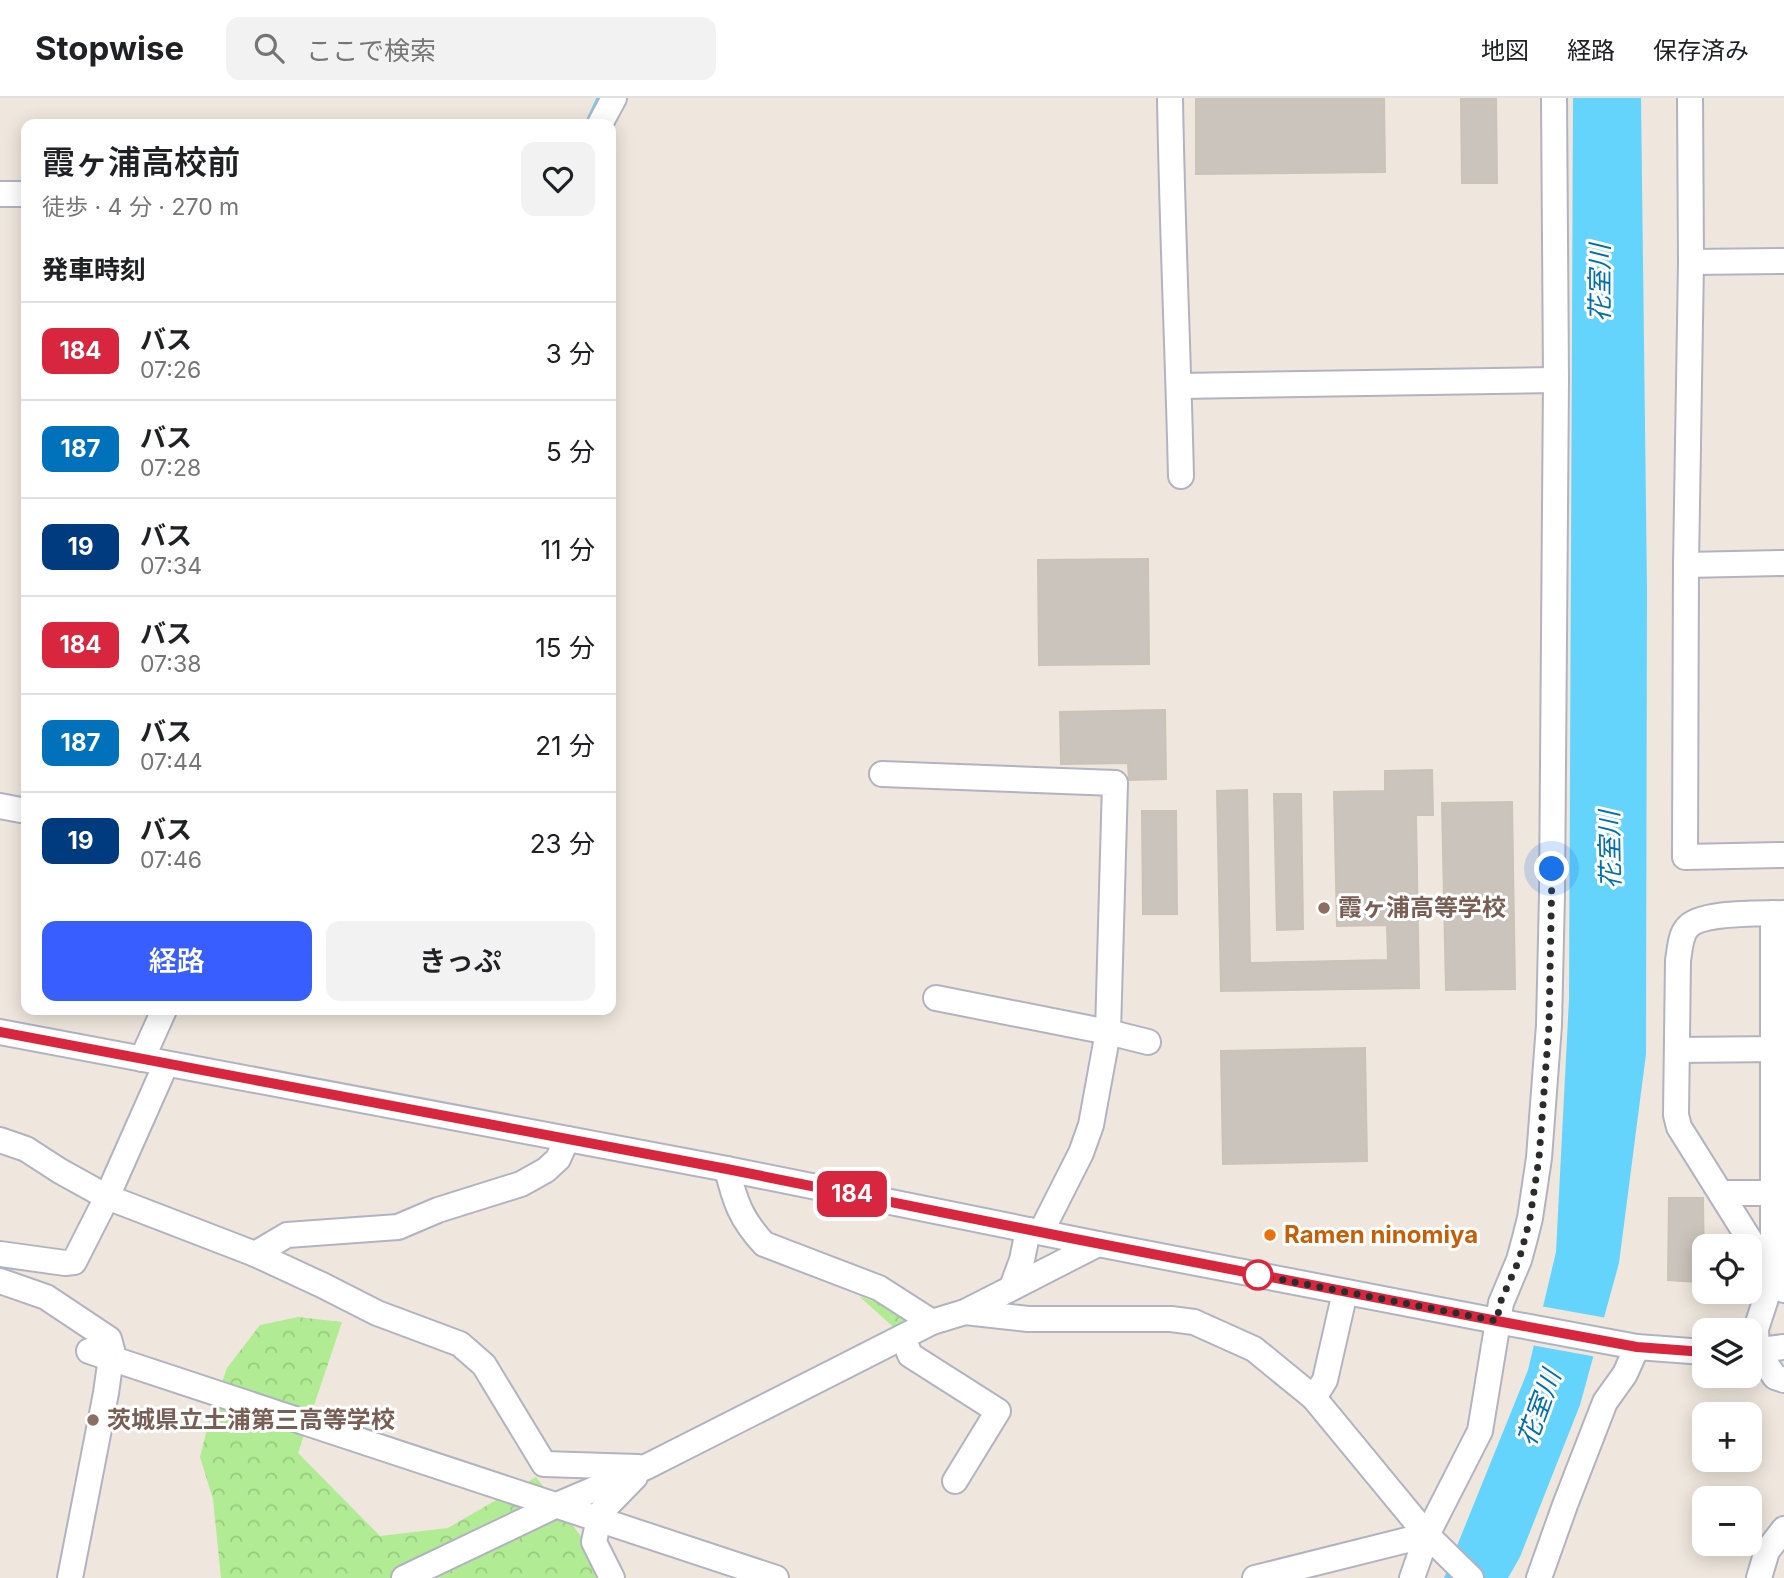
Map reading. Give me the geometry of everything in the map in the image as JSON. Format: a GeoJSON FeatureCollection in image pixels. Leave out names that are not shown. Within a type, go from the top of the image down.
{"type":"FeatureCollection","features":[{"type":"Feature","properties":{"kind":"street"},"geometry":{"type":"LineString","coordinates":[[603,119],[614,98]]}},
{"type":"Feature","properties":{"kind":"street"},"geometry":{"type":"LineString","coordinates":[[1170,98],[1181,475]]}},
{"type":"Feature","properties":{"kind":"street"},"geometry":{"type":"LineString","coordinates":[[1412,1578],[1433,1541],[1479,1431],[1507,1323],[1500,1303],[1519,1260],[1530,1218],[1539,1158],[1546,1079],[1552,894],[1556,380],[1554,98]]}},
{"type":"Feature","properties":{"kind":"street"},"geometry":{"type":"LineString","coordinates":[[1690,98],[1685,857],[1784,855]]}},
{"type":"Feature","properties":{"kind":"street"},"geometry":{"type":"LineString","coordinates":[[0,194],[21,194]]}},
{"type":"Feature","properties":{"kind":"street"},"geometry":{"type":"LineString","coordinates":[[1691,262],[1784,261]]}},
{"type":"Feature","properties":{"kind":"street"},"geometry":{"type":"LineString","coordinates":[[1179,386],[1556,380]]}},
{"type":"Feature","properties":{"kind":"street"},"geometry":{"type":"LineString","coordinates":[[1686,565],[1784,563]]}},
{"type":"Feature","properties":{"kind":"street"},"geometry":{"type":"LineString","coordinates":[[882,774],[1115,783],[1108,1032],[1091,1125],[1069,1179],[1035,1231],[1012,1287]]}},
{"type":"Feature","properties":{"kind":"street"},"geometry":{"type":"LineString","coordinates":[[0,806],[21,810]]}},
{"type":"Feature","properties":{"kind":"street"},"geometry":{"type":"LineString","coordinates":[[1762,1318],[1779,1283],[1779,913],[1713,916],[1697,920],[1686,928],[1678,960],[1676,1115],[1679,1127],[1779,1283]]}},
{"type":"Feature","properties":{"kind":"street"},"geometry":{"type":"LineString","coordinates":[[936,998],[1148,1042]]}},
{"type":"Feature","properties":{"kind":"street"},"geometry":{"type":"LineString","coordinates":[[0,1254],[65,1264],[74,1262],[107,1197],[154,1062],[163,1015]]}},
{"type":"Feature","properties":{"kind":"street"},"geometry":{"type":"LineString","coordinates":[[0,1032],[727,1169],[1507,1323],[1625,1345],[1692,1351]]}},
{"type":"Feature","properties":{"kind":"street"},"geometry":{"type":"LineString","coordinates":[[1677,1050],[1779,1049]]}},
{"type":"Feature","properties":{"kind":"street"},"geometry":{"type":"LineString","coordinates":[[255,1254],[287,1235],[398,1227],[438,1210],[520,1184],[546,1170],[558,1159],[567,1139]]}},
{"type":"Feature","properties":{"kind":"street"},"geometry":{"type":"LineString","coordinates":[[0,1140],[26,1149],[107,1197],[255,1254],[377,1313],[460,1344],[484,1365],[544,1464],[646,1467]]}},
{"type":"Feature","properties":{"kind":"street"},"geometry":{"type":"LineString","coordinates":[[727,1169],[735,1200],[751,1230],[764,1244],[879,1288],[932,1322]]}},
{"type":"Feature","properties":{"kind":"street"},"geometry":{"type":"LineString","coordinates":[[1721,1193],[1779,1193]]}},
{"type":"Feature","properties":{"kind":"street"},"geometry":{"type":"LineString","coordinates":[[404,1578],[557,1505],[646,1467],[932,1322],[965,1311],[1098,1244]]}},
{"type":"Feature","properties":{"kind":"street"},"geometry":{"type":"LineString","coordinates":[[0,1281],[46,1297],[109,1339],[104,1353],[70,1578]]}},
{"type":"Feature","properties":{"kind":"street"},"geometry":{"type":"LineString","coordinates":[[1314,1398],[1325,1380],[1345,1292]]}},
{"type":"Feature","properties":{"kind":"street"},"geometry":{"type":"LineString","coordinates":[[965,1311],[1028,1319],[1171,1319],[1194,1322],[1254,1349],[1314,1398],[1433,1541],[1471,1578]]}},
{"type":"Feature","properties":{"kind":"street"},"geometry":{"type":"LineString","coordinates":[[903,1337],[910,1355],[998,1411],[955,1481]]}},
{"type":"Feature","properties":{"kind":"street"},"geometry":{"type":"LineString","coordinates":[[1539,1578],[1564,1505],[1605,1402],[1625,1374],[1625,1345]]}},
{"type":"Feature","properties":{"kind":"street"},"geometry":{"type":"LineString","coordinates":[[1762,1350],[1784,1347]]}},
{"type":"Feature","properties":{"kind":"street"},"geometry":{"type":"LineString","coordinates":[[104,1353],[776,1578]]}},
{"type":"Feature","properties":{"kind":"street"},"geometry":{"type":"LineString","coordinates":[[1762,1361],[1775,1377],[1784,1380]]}},
{"type":"Feature","properties":{"kind":"street"},"geometry":{"type":"LineString","coordinates":[[612,1578],[594,1542],[600,1513],[646,1467]]}},
{"type":"Feature","properties":{"kind":"street"},"geometry":{"type":"LineString","coordinates":[[1759,1578],[1767,1550],[1784,1529]]}},
{"type":"Feature","properties":{"kind":"street"},"geometry":{"type":"LineString","coordinates":[[1255,1578],[1433,1541]]}},
{"type":"Feature","properties":{"kind":"green space"},"geometry":{"type":"Polygon","coordinates":[[[859,1296],[932,1322],[901,1334],[859,1296]]]}},
{"type":"Feature","properties":{"kind":"green space"},"geometry":{"type":"Polygon","coordinates":[[[298,1317],[342,1322],[298,1453],[380,1536],[448,1528],[536,1477],[583,1539],[596,1578],[221,1578],[213,1499],[200,1457],[211,1413],[227,1368],[260,1325],[298,1317]]]}},
{"type":"Feature","properties":{"kind":"water","name":"花室川"},"geometry":{"type":"Polygon","coordinates":[[[1573,98],[1641,98],[1647,588],[1646,1054],[1619,1263],[1580,1405],[1520,1557],[1508,1578],[1444,1578],[1528,1370],[1556,1252],[1569,999],[1573,98]]]}},
{"type":"Feature","properties":{"kind":"pier"},"geometry":{"type":"Polygon","coordinates":[[[1540,1306],[1607,1318],[1597,1357],[1531,1345],[1540,1306]]]}},
{"type":"Feature","properties":{"kind":"building"},"geometry":{"type":"Polygon","coordinates":[[[1196,98],[1384,98],[1385,172],[1196,174],[1196,98]]]}},
{"type":"Feature","properties":{"kind":"building"},"geometry":{"type":"Polygon","coordinates":[[[1461,98],[1496,98],[1497,183],[1462,183],[1461,98]]]}},
{"type":"Feature","properties":{"kind":"building"},"geometry":{"type":"Polygon","coordinates":[[[1148,559],[1149,664],[1039,665],[1038,560],[1148,559]]]}},
{"type":"Feature","properties":{"kind":"building"},"geometry":{"type":"Polygon","coordinates":[[[1165,710],[1166,779],[1129,780],[1128,763],[1061,764],[1060,712],[1165,710]]]}},
{"type":"Feature","properties":{"kind":"building"},"geometry":{"type":"Polygon","coordinates":[[[1432,770],[1433,815],[1416,815],[1419,988],[1221,991],[1217,791],[1247,790],[1250,963],[1388,960],[1387,925],[1337,926],[1334,792],[1385,791],[1385,771],[1432,770]]]}},
{"type":"Feature","properties":{"kind":"building"},"geometry":{"type":"Polygon","coordinates":[[[1274,794],[1301,794],[1303,929],[1277,930],[1274,794]]]}},
{"type":"Feature","properties":{"kind":"building"},"geometry":{"type":"Polygon","coordinates":[[[1512,802],[1515,989],[1446,990],[1442,803],[1512,802]]]}},
{"type":"Feature","properties":{"kind":"building"},"geometry":{"type":"Polygon","coordinates":[[[1142,811],[1176,811],[1177,914],[1143,914],[1142,811]]]}},
{"type":"Feature","properties":{"kind":"building"},"geometry":{"type":"Polygon","coordinates":[[[1365,1048],[1367,1161],[1223,1164],[1221,1051],[1365,1048]]]}},
{"type":"Feature","properties":{"kind":"building"},"geometry":{"type":"Polygon","coordinates":[[[1669,1198],[1703,1198],[1703,1234],[1692,1234],[1692,1282],[1668,1280],[1669,1198]]]}},
{"type":"Feature","properties":{"kind":"waterway"},"geometry":{"type":"LineString","coordinates":[[589,119],[599,98]]}},
{"type":"Feature","properties":{"kind":"bus line","name":"184"},"geometry":{"type":"LineString","coordinates":[[0,1032],[727,1169],[1497,1321],[1637,1347],[1692,1351]]}},
{"type":"Feature","properties":{"kind":"place","name":"霞ヶ浦高等学校"},"geometry":{"type":"Point","coordinates":[1324,908]}},
{"type":"Feature","properties":{"kind":"place","name":"Ramen ninomiya"},"geometry":{"type":"Point","coordinates":[1270,1235]}},
{"type":"Feature","properties":{"kind":"place","name":"茨城県立土浦第三高等学校"},"geometry":{"type":"Point","coordinates":[93,1420]}},
{"type":"Feature","properties":{"kind":"route"},"geometry":{"type":"LineString","coordinates":[[1258,1275],[1497,1321],[1500,1303],[1519,1260],[1525,1238],[1539,1158],[1549,1025],[1552,869]]}}]}
